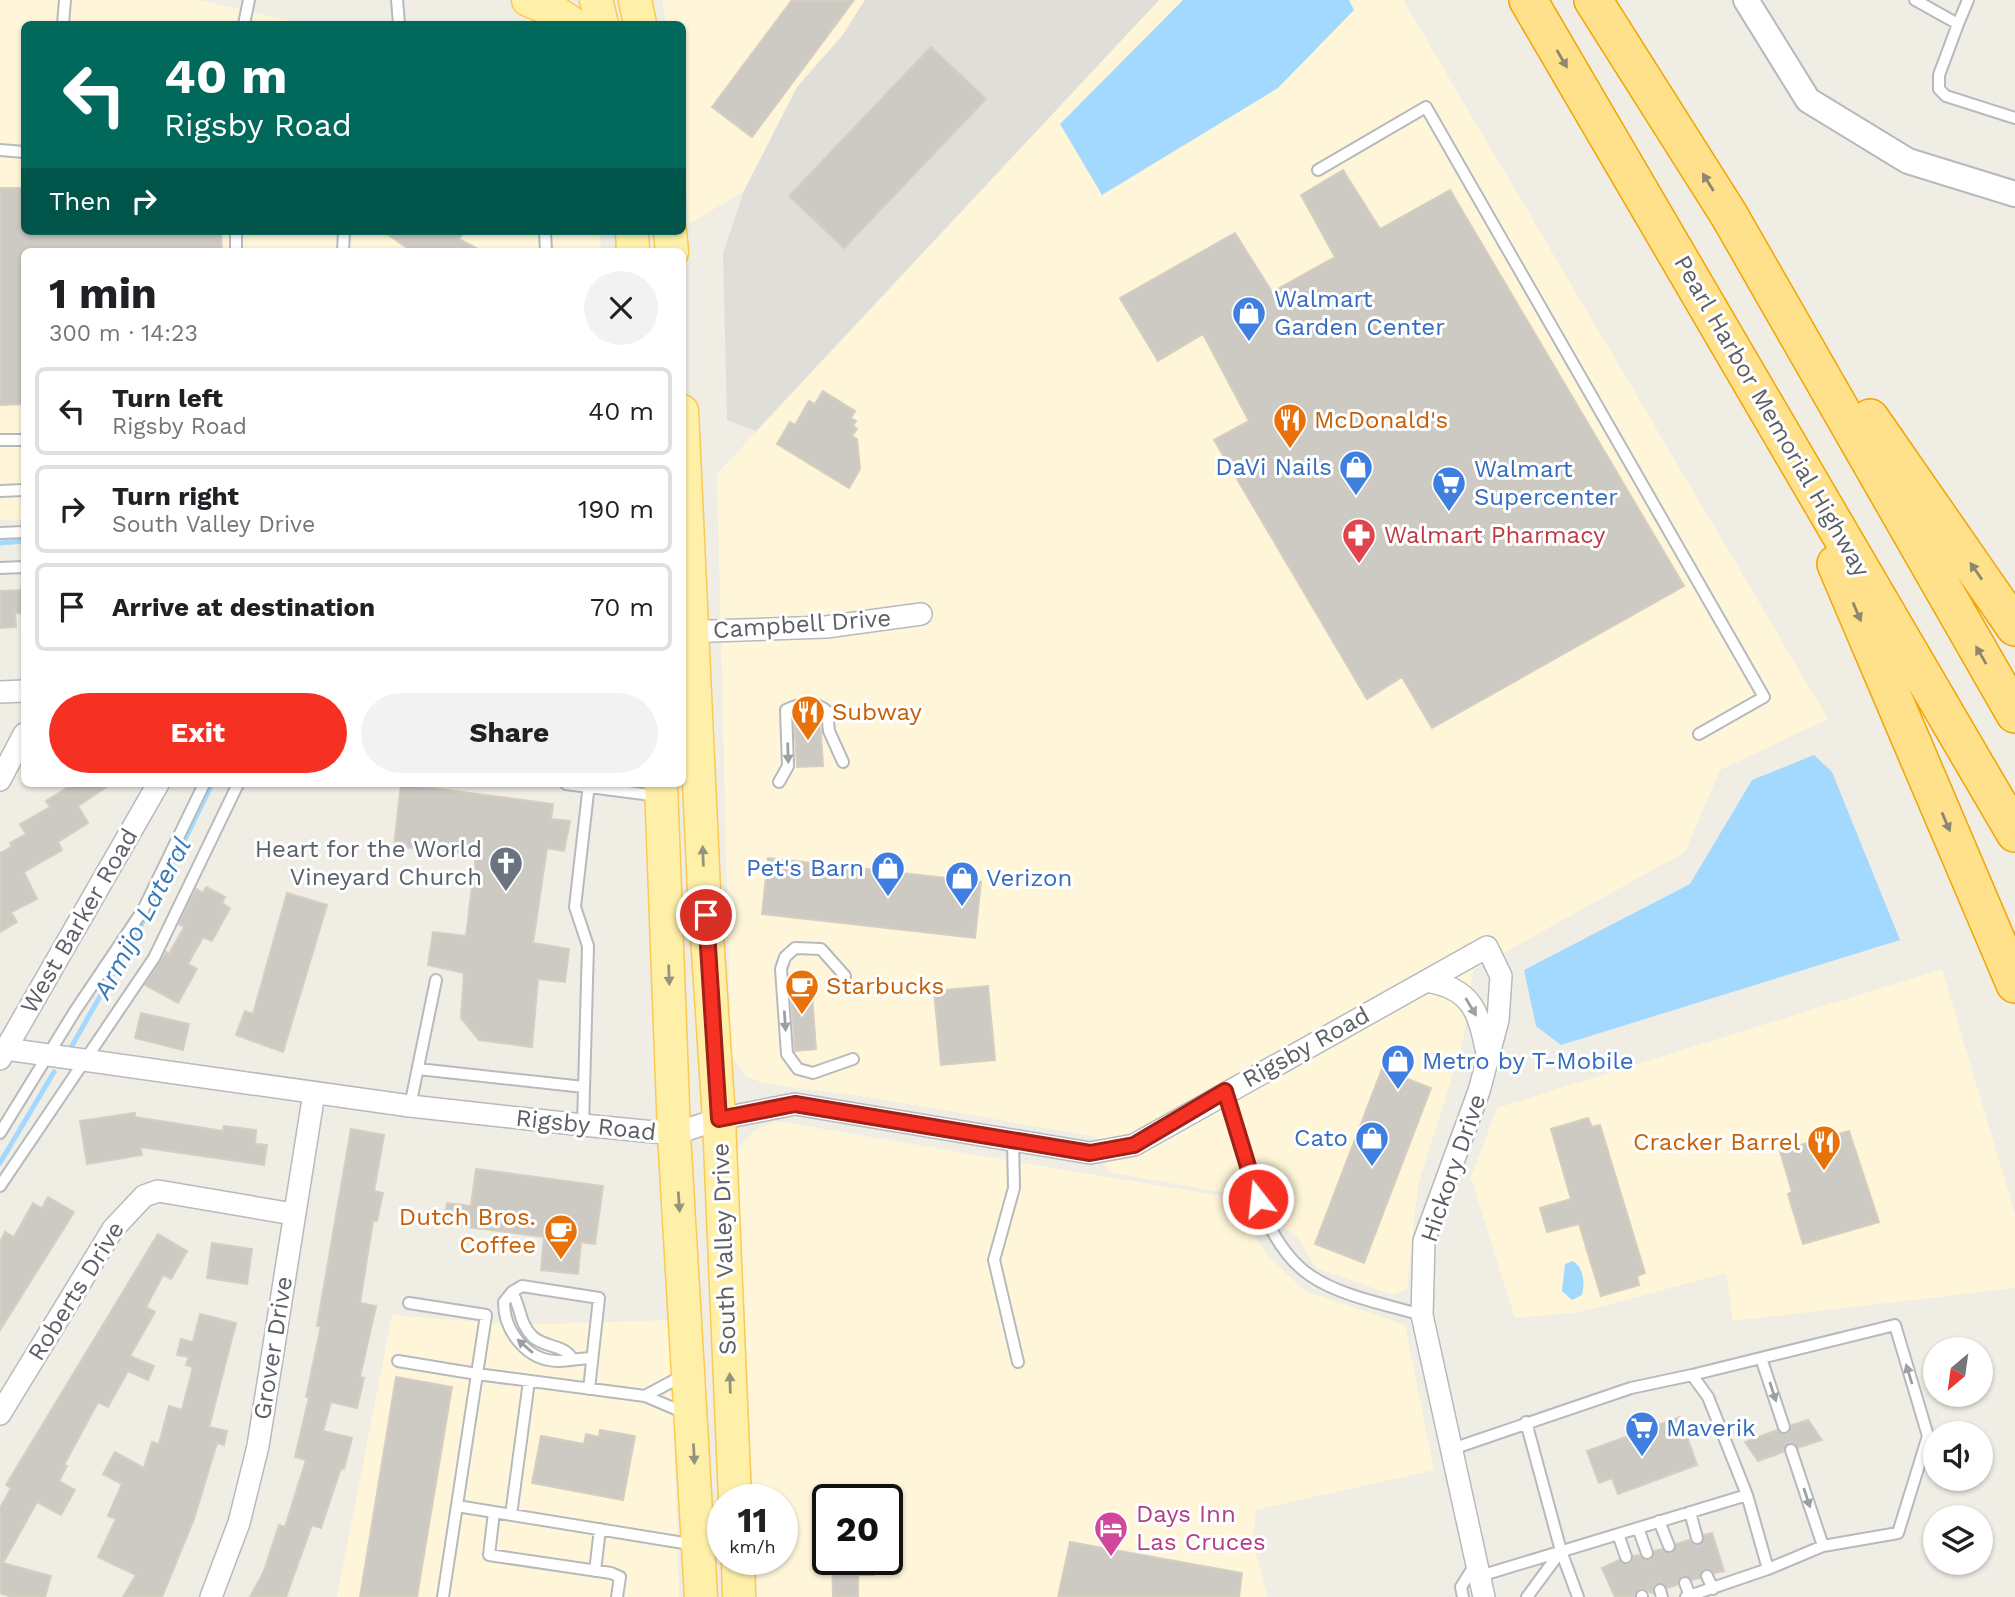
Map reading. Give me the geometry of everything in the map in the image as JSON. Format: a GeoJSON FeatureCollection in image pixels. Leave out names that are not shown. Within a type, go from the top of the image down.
{"type":"FeatureCollection","features":[{"type":"Feature","properties":{"kind":"highway","name":"Pearl Harbor Memorial Highway"},"geometry":{"type":"LineString","coordinates":[[1528,0],[2015,833]]}},
{"type":"Feature","properties":{"kind":"highway"},"geometry":{"type":"LineString","coordinates":[[1593,0],[1729,215],[2015,714]]}},
{"type":"Feature","properties":{"kind":"highway"},"geometry":{"type":"LineString","coordinates":[[1729,215],[2015,626]]}},
{"type":"Feature","properties":{"kind":"highway"},"geometry":{"type":"LineString","coordinates":[[1772,415],[2015,984]]}},
{"type":"Feature","properties":{"kind":"main road"},"geometry":{"type":"LineString","coordinates":[[528,0],[551,9],[569,21]]}},
{"type":"Feature","properties":{"kind":"main road"},"geometry":{"type":"LineString","coordinates":[[596,0],[600,21]]}},
{"type":"Feature","properties":{"kind":"main road"},"geometry":{"type":"LineString","coordinates":[[635,0],[639,21]]}},
{"type":"Feature","properties":{"kind":"main road","name":"South Valley Drive"},"geometry":{"type":"LineString","coordinates":[[686,558],[688,631],[719,1119],[734,1484]]}},
{"type":"Feature","properties":{"kind":"main road","name":"South Valley Drive"},"geometry":{"type":"LineString","coordinates":[[661,790],[674,1134],[701,1597]]}},
{"type":"Feature","properties":{"kind":"main road"},"geometry":{"type":"LineString","coordinates":[[738,1575],[739,1597]]}},
{"type":"Feature","properties":{"kind":"street"},"geometry":{"type":"LineString","coordinates":[[1746,0],[1808,100],[1908,161],[2015,194]]}},
{"type":"Feature","properties":{"kind":"street","name":"Campbell Drive"},"geometry":{"type":"LineString","coordinates":[[688,631],[826,626],[921,614]]}},
{"type":"Feature","properties":{"kind":"street"},"geometry":{"type":"LineString","coordinates":[[0,692],[21,691]]}},
{"type":"Feature","properties":{"kind":"street"},"geometry":{"type":"LineString","coordinates":[[0,780],[21,740]]}},
{"type":"Feature","properties":{"kind":"street","name":"West Barker Road"},"geometry":{"type":"LineString","coordinates":[[3,1054],[156,787]]}},
{"type":"Feature","properties":{"kind":"street","name":"Rigsby Road"},"geometry":{"type":"LineString","coordinates":[[3,1054],[48,1056],[410,1106],[674,1134],[719,1119],[795,1104],[1090,1153],[1134,1145],[1225,1091],[1488,947]]}},
{"type":"Feature","properties":{"kind":"street","name":"Hickory Drive"},"geometry":{"type":"LineString","coordinates":[[1484,1597],[1422,1315],[1424,1241],[1488,1059],[1498,1020],[1501,976],[1488,947]]}},
{"type":"Feature","properties":{"kind":"street"},"geometry":{"type":"LineString","coordinates":[[1426,981],[1447,984],[1469,999],[1482,1025],[1488,1059]]}},
{"type":"Feature","properties":{"kind":"street","name":"Grover Drive"},"geometry":{"type":"LineString","coordinates":[[211,1597],[239,1523],[258,1446],[314,1093]]}},
{"type":"Feature","properties":{"kind":"street","name":"Roberts Drive"},"geometry":{"type":"LineString","coordinates":[[0,1413],[113,1229],[144,1196],[158,1191],[293,1214]]}},
{"type":"Feature","properties":{"kind":"lane"},"geometry":{"type":"LineString","coordinates":[[63,21],[65,0]]}},
{"type":"Feature","properties":{"kind":"lane"},"geometry":{"type":"LineString","coordinates":[[244,21],[248,0]]}},
{"type":"Feature","properties":{"kind":"lane"},"geometry":{"type":"LineString","coordinates":[[397,0],[399,21]]}},
{"type":"Feature","properties":{"kind":"lane"},"geometry":{"type":"LineString","coordinates":[[1915,0],[1958,24]]}},
{"type":"Feature","properties":{"kind":"lane"},"geometry":{"type":"LineString","coordinates":[[1968,0],[1939,75],[1939,89],[1946,96],[2015,118]]}},
{"type":"Feature","properties":{"kind":"lane"},"geometry":{"type":"LineString","coordinates":[[1318,170],[1426,107],[1764,696],[1699,734]]}},
{"type":"Feature","properties":{"kind":"lane"},"geometry":{"type":"LineString","coordinates":[[0,150],[21,152]]}},
{"type":"Feature","properties":{"kind":"lane"},"geometry":{"type":"LineString","coordinates":[[0,440],[21,440]]}},
{"type":"Feature","properties":{"kind":"lane"},"geometry":{"type":"LineString","coordinates":[[0,491],[21,490]]}},
{"type":"Feature","properties":{"kind":"lane"},"geometry":{"type":"LineString","coordinates":[[0,533],[21,532]]}},
{"type":"Feature","properties":{"kind":"lane"},"geometry":{"type":"LineString","coordinates":[[0,568],[21,567]]}},
{"type":"Feature","properties":{"kind":"lane"},"geometry":{"type":"LineString","coordinates":[[779,782],[788,766],[786,710],[797,704],[820,705],[827,711],[829,731],[844,762]]}},
{"type":"Feature","properties":{"kind":"lane"},"geometry":{"type":"LineString","coordinates":[[0,1133],[143,910],[203,787]]}},
{"type":"Feature","properties":{"kind":"lane"},"geometry":{"type":"LineString","coordinates":[[0,1186],[154,958],[237,787]]}},
{"type":"Feature","properties":{"kind":"lane"},"geometry":{"type":"LineString","coordinates":[[583,1125],[588,946],[575,906],[589,787]]}},
{"type":"Feature","properties":{"kind":"lane"},"geometry":{"type":"LineString","coordinates":[[618,787],[661,790]]}},
{"type":"Feature","properties":{"kind":"lane"},"geometry":{"type":"LineString","coordinates":[[845,976],[821,949],[808,946],[795,948],[785,957],[781,969],[787,1054],[798,1069],[813,1073],[853,1059]]}},
{"type":"Feature","properties":{"kind":"lane"},"geometry":{"type":"LineString","coordinates":[[410,1106],[436,980]]}},
{"type":"Feature","properties":{"kind":"lane"},"geometry":{"type":"LineString","coordinates":[[418,1069],[584,1087]]}},
{"type":"Feature","properties":{"kind":"lane"},"geometry":{"type":"LineString","coordinates":[[1225,1091],[1258,1199],[1280,1247],[1311,1276],[1360,1297],[1422,1315]]}},
{"type":"Feature","properties":{"kind":"lane"},"geometry":{"type":"LineString","coordinates":[[1013,1142],[1014,1188],[994,1260],[1018,1362]]}},
{"type":"Feature","properties":{"kind":"lane"},"geometry":{"type":"LineString","coordinates":[[589,1389],[599,1298],[522,1286],[512,1292],[519,1303],[524,1328],[534,1339],[567,1350],[571,1357],[592,1358]]}},
{"type":"Feature","properties":{"kind":"lane"},"geometry":{"type":"LineString","coordinates":[[409,1303],[486,1315],[443,1597]]}},
{"type":"Feature","properties":{"kind":"lane"},"geometry":{"type":"LineString","coordinates":[[1451,1449],[1631,1388],[1895,1325],[1928,1436],[1898,1533],[1823,1546],[1768,1569],[1688,1596],[1685,1583]]}},
{"type":"Feature","properties":{"kind":"lane"},"geometry":{"type":"LineString","coordinates":[[1761,1357],[1784,1427]]}},
{"type":"Feature","properties":{"kind":"lane"},"geometry":{"type":"LineString","coordinates":[[398,1362],[645,1396],[692,1415]]}},
{"type":"Feature","properties":{"kind":"lane"},"geometry":{"type":"LineString","coordinates":[[645,1396],[690,1373]]}},
{"type":"Feature","properties":{"kind":"lane"},"geometry":{"type":"LineString","coordinates":[[1692,1375],[1708,1397],[1747,1494],[1768,1569]]}},
{"type":"Feature","properties":{"kind":"lane"},"geometry":{"type":"LineString","coordinates":[[511,1515],[529,1381]]}},
{"type":"Feature","properties":{"kind":"lane"},"geometry":{"type":"LineString","coordinates":[[1526,1422],[1561,1551],[1578,1597]]}},
{"type":"Feature","properties":{"kind":"lane"},"geometry":{"type":"LineString","coordinates":[[1791,1450],[1823,1546]]}},
{"type":"Feature","properties":{"kind":"lane"},"geometry":{"type":"LineString","coordinates":[[1463,1597],[1461,1587],[1478,1569],[1561,1551],[1747,1494]]}},
{"type":"Feature","properties":{"kind":"lane"},"geometry":{"type":"LineString","coordinates":[[457,1506],[699,1545]]}},
{"type":"Feature","properties":{"kind":"lane"},"geometry":{"type":"LineString","coordinates":[[494,1512],[489,1555],[620,1577],[617,1597]]}},
{"type":"Feature","properties":{"kind":"lane"},"geometry":{"type":"LineString","coordinates":[[1690,1512],[1697,1538]]}},
{"type":"Feature","properties":{"kind":"lane"},"geometry":{"type":"LineString","coordinates":[[1659,1521],[1669,1546]]}},
{"type":"Feature","properties":{"kind":"lane"},"geometry":{"type":"LineString","coordinates":[[1638,1528],[1647,1553]]}},
{"type":"Feature","properties":{"kind":"lane"},"geometry":{"type":"LineString","coordinates":[[595,1571],[600,1530]]}},
{"type":"Feature","properties":{"kind":"lane"},"geometry":{"type":"LineString","coordinates":[[1618,1534],[1626,1557]]}},
{"type":"Feature","properties":{"kind":"lane"},"geometry":{"type":"LineString","coordinates":[[1527,1597],[1561,1551]]}},
{"type":"Feature","properties":{"kind":"lane"},"geometry":{"type":"LineString","coordinates":[[1707,1576],[1713,1589]]}},
{"type":"Feature","properties":{"kind":"shaded area"},"geometry":{"type":"Polygon","coordinates":[[[0,0],[198,0],[292,21],[21,21],[21,235],[599,235],[601,248],[21,248],[21,519],[0,520],[0,0]]]}},
{"type":"Feature","properties":{"kind":"shaded area"},"geometry":{"type":"Polygon","coordinates":[[[662,0],[865,0],[842,36],[797,87],[744,191],[689,224],[686,191],[686,21],[666,21],[662,0]]]}},
{"type":"Feature","properties":{"kind":"shaded area"},"geometry":{"type":"Polygon","coordinates":[[[865,0],[1159,0],[756,431],[727,420],[723,253],[744,191],[797,87],[842,36],[865,0]]]}},
{"type":"Feature","properties":{"kind":"shaded area"},"geometry":{"type":"Polygon","coordinates":[[[1159,0],[1403,0],[1828,719],[1720,770],[1685,852],[1473,970],[1463,1042],[1418,1185],[1407,1289],[1394,1295],[1316,1268],[1297,1236],[1226,1193],[1108,1172],[1097,1137],[874,1098],[763,1083],[745,1076],[731,1054],[717,474],[1159,0]]]}},
{"type":"Feature","properties":{"kind":"shaded area"},"geometry":{"type":"Polygon","coordinates":[[[1942,969],[2015,1214],[2015,1288],[1733,1321],[1726,1273],[1581,1312],[1515,1318],[1471,1178],[1497,1108],[1942,969]]]}},
{"type":"Feature","properties":{"kind":"shaded area"},"geometry":{"type":"Polygon","coordinates":[[[775,1121],[1234,1198],[1266,1255],[1305,1291],[1405,1325],[1434,1470],[1256,1510],[1253,1540],[1267,1597],[757,1597],[756,1575],[798,1575],[798,1484],[752,1484],[737,1149],[753,1132],[775,1121]]]}},
{"type":"Feature","properties":{"kind":"shaded area"},"geometry":{"type":"Polygon","coordinates":[[[392,1315],[516,1325],[671,1320],[679,1597],[337,1597],[392,1315]]]}},
{"type":"Feature","properties":{"kind":"water"},"geometry":{"type":"Polygon","coordinates":[[[1183,0],[1349,0],[1354,10],[1278,88],[1102,195],[1060,124],[1183,0]]]}},
{"type":"Feature","properties":{"kind":"water"},"geometry":{"type":"Polygon","coordinates":[[[1814,755],[1832,772],[1900,940],[1561,1045],[1536,1026],[1524,970],[1690,884],[1752,780],[1814,755]]]}},
{"type":"Feature","properties":{"kind":"water"},"geometry":{"type":"Polygon","coordinates":[[[1573,1261],[1583,1276],[1583,1286],[1582,1295],[1572,1300],[1562,1291],[1565,1264],[1573,1261]]]}},
{"type":"Feature","properties":{"kind":"building"},"geometry":{"type":"Polygon","coordinates":[[[792,0],[854,0],[752,137],[712,107],[792,0]]]}},
{"type":"Feature","properties":{"kind":"building"},"geometry":{"type":"Polygon","coordinates":[[[931,47],[986,99],[844,248],[789,196],[931,47]]]}},
{"type":"Feature","properties":{"kind":"building","name":"Walmart Supercenter"},"geometry":{"type":"Polygon","coordinates":[[[1343,170],[1380,229],[1450,190],[1684,586],[1432,728],[1402,677],[1367,699],[1214,440],[1249,421],[1203,334],[1158,361],[1120,298],[1235,233],[1272,292],[1335,257],[1301,195],[1343,170]]]}},
{"type":"Feature","properties":{"kind":"building"},"geometry":{"type":"Polygon","coordinates":[[[0,188],[21,188],[21,235],[221,235],[222,248],[21,248],[21,404],[0,405],[0,188]]]}},
{"type":"Feature","properties":{"kind":"building"},"geometry":{"type":"Polygon","coordinates":[[[389,235],[462,235],[459,239],[476,248],[407,248],[389,235]]]}},
{"type":"Feature","properties":{"kind":"building"},"geometry":{"type":"Polygon","coordinates":[[[823,391],[855,411],[851,418],[856,421],[853,426],[857,429],[852,436],[857,439],[860,469],[849,488],[777,444],[790,422],[795,425],[809,401],[815,404],[823,391]]]}},
{"type":"Feature","properties":{"kind":"building"},"geometry":{"type":"Polygon","coordinates":[[[21,590],[21,613],[15,613],[16,627],[0,628],[0,591],[21,590]]]}},
{"type":"Feature","properties":{"kind":"building","name":"Subway"},"geometry":{"type":"Polygon","coordinates":[[[820,717],[823,766],[797,767],[794,718],[820,717]]]}},
{"type":"Feature","properties":{"kind":"building"},"geometry":{"type":"Polygon","coordinates":[[[68,787],[106,787],[78,806],[88,823],[58,842],[62,850],[24,872],[37,899],[11,912],[17,922],[0,932],[0,853],[12,847],[10,843],[26,834],[20,824],[50,807],[46,801],[68,787]]]}},
{"type":"Feature","properties":{"kind":"building","name":"Heart for the World Vineyard Church"},"geometry":{"type":"Polygon","coordinates":[[[401,787],[424,787],[553,804],[551,819],[570,821],[564,851],[547,848],[533,943],[569,949],[565,982],[538,979],[532,1047],[479,1040],[461,1018],[464,973],[428,965],[433,932],[466,936],[476,854],[394,846],[401,787]]]}},
{"type":"Feature","properties":{"kind":"building"},"geometry":{"type":"Polygon","coordinates":[[[768,858],[981,882],[975,938],[762,914],[768,858]]]}},
{"type":"Feature","properties":{"kind":"building"},"geometry":{"type":"Polygon","coordinates":[[[206,887],[225,897],[222,903],[230,908],[212,941],[203,937],[188,964],[197,969],[178,1003],[145,985],[166,952],[169,954],[184,927],[179,924],[196,889],[203,893],[206,887]]]}},
{"type":"Feature","properties":{"kind":"building"},"geometry":{"type":"Polygon","coordinates":[[[287,893],[327,905],[283,1052],[236,1035],[245,1011],[253,1014],[287,893]]]}},
{"type":"Feature","properties":{"kind":"building","name":"Starbucks"},"geometry":{"type":"Polygon","coordinates":[[[811,980],[816,1049],[795,1051],[790,982],[811,980]]]}},
{"type":"Feature","properties":{"kind":"building"},"geometry":{"type":"Polygon","coordinates":[[[988,986],[995,1060],[941,1065],[934,991],[988,986]]]}},
{"type":"Feature","properties":{"kind":"building"},"geometry":{"type":"Polygon","coordinates":[[[141,1013],[189,1024],[183,1050],[135,1038],[141,1013]]]}},
{"type":"Feature","properties":{"kind":"building"},"geometry":{"type":"Polygon","coordinates":[[[1382,1069],[1431,1088],[1364,1263],[1315,1244],[1382,1069]]]}},
{"type":"Feature","properties":{"kind":"building"},"geometry":{"type":"Polygon","coordinates":[[[135,1113],[135,1117],[223,1131],[224,1126],[256,1130],[255,1144],[267,1145],[264,1165],[140,1147],[142,1155],[87,1164],[80,1121],[135,1113]]]}},
{"type":"Feature","properties":{"kind":"building"},"geometry":{"type":"Polygon","coordinates":[[[1588,1118],[1592,1127],[1600,1125],[1645,1273],[1637,1276],[1639,1285],[1601,1296],[1579,1224],[1547,1232],[1540,1208],[1571,1199],[1551,1129],[1588,1118]]]}},
{"type":"Feature","properties":{"kind":"building"},"geometry":{"type":"Polygon","coordinates":[[[351,1129],[384,1135],[374,1191],[383,1193],[377,1221],[373,1221],[360,1303],[376,1306],[360,1377],[364,1378],[357,1408],[331,1402],[323,1431],[352,1438],[344,1469],[341,1468],[321,1528],[312,1525],[286,1597],[250,1597],[264,1571],[279,1525],[285,1527],[306,1460],[295,1457],[309,1397],[306,1397],[321,1326],[317,1326],[351,1129]]]}},
{"type":"Feature","properties":{"kind":"building","name":"Cracker Barrel"},"geometry":{"type":"Polygon","coordinates":[[[1849,1131],[1879,1222],[1803,1244],[1788,1194],[1792,1192],[1780,1151],[1849,1131]]]}},
{"type":"Feature","properties":{"kind":"building"},"geometry":{"type":"Polygon","coordinates":[[[476,1169],[603,1186],[595,1244],[581,1242],[578,1274],[541,1270],[544,1237],[444,1224],[447,1203],[471,1206],[476,1169]]]}},
{"type":"Feature","properties":{"kind":"building"},"geometry":{"type":"Polygon","coordinates":[[[48,1197],[74,1212],[0,1330],[0,1242],[5,1232],[14,1237],[33,1203],[42,1208],[48,1197]]]}},
{"type":"Feature","properties":{"kind":"building"},"geometry":{"type":"Polygon","coordinates":[[[158,1234],[187,1251],[171,1279],[163,1275],[146,1307],[155,1312],[130,1356],[154,1366],[148,1380],[128,1371],[108,1407],[98,1402],[64,1465],[67,1466],[59,1481],[75,1490],[61,1515],[37,1502],[3,1563],[51,1576],[45,1597],[11,1597],[0,1593],[0,1508],[11,1488],[6,1485],[158,1234]]]}},
{"type":"Feature","properties":{"kind":"building"},"geometry":{"type":"Polygon","coordinates":[[[212,1243],[252,1249],[247,1284],[207,1278],[212,1243]]]}},
{"type":"Feature","properties":{"kind":"building"},"geometry":{"type":"Polygon","coordinates":[[[200,1314],[236,1323],[209,1427],[227,1431],[224,1445],[217,1443],[194,1519],[162,1597],[123,1597],[136,1575],[98,1557],[116,1519],[108,1516],[122,1484],[103,1474],[115,1452],[144,1468],[152,1442],[159,1444],[169,1406],[182,1410],[193,1367],[186,1365],[189,1357],[177,1355],[181,1339],[193,1342],[200,1314]]]}},
{"type":"Feature","properties":{"kind":"building"},"geometry":{"type":"Polygon","coordinates":[[[396,1377],[452,1387],[417,1597],[360,1597],[396,1377]]]}},
{"type":"Feature","properties":{"kind":"building","name":"Maverik"},"geometry":{"type":"Polygon","coordinates":[[[1680,1417],[1697,1465],[1618,1494],[1612,1478],[1599,1483],[1587,1451],[1680,1417]]]}},
{"type":"Feature","properties":{"kind":"building","name":"Maverik"},"geometry":{"type":"Polygon","coordinates":[[[1808,1420],[1822,1440],[1798,1448],[1789,1442],[1783,1452],[1758,1461],[1745,1442],[1777,1430],[1787,1434],[1792,1425],[1808,1420]]]}},
{"type":"Feature","properties":{"kind":"building"},"geometry":{"type":"Polygon","coordinates":[[[600,1430],[635,1436],[623,1500],[532,1483],[541,1436],[584,1444],[586,1434],[599,1437],[600,1430]]]}},
{"type":"Feature","properties":{"kind":"building"},"geometry":{"type":"Polygon","coordinates":[[[1712,1533],[1724,1571],[1715,1573],[1704,1569],[1700,1578],[1692,1580],[1683,1575],[1677,1585],[1668,1588],[1659,1582],[1654,1585],[1653,1593],[1641,1588],[1634,1597],[1615,1597],[1602,1568],[1619,1560],[1629,1564],[1634,1556],[1639,1555],[1649,1561],[1654,1551],[1662,1549],[1671,1553],[1676,1544],[1689,1540],[1694,1545],[1700,1545],[1704,1535],[1712,1533]]]}},
{"type":"Feature","properties":{"kind":"building","name":"Days Inn Las Cruces"},"geometry":{"type":"Polygon","coordinates":[[[1070,1542],[1242,1573],[1239,1597],[1058,1597],[1070,1542]]]}},
{"type":"Feature","properties":{"kind":"building"},"geometry":{"type":"Polygon","coordinates":[[[832,1575],[858,1575],[858,1597],[833,1597],[832,1575]]]}},
{"type":"Feature","properties":{"kind":"waterway","name":"Armijo Lateral"},"geometry":{"type":"LineString","coordinates":[[0,543],[21,541]]}},
{"type":"Feature","properties":{"kind":"waterway","name":"Armijo Lateral"},"geometry":{"type":"LineString","coordinates":[[69,1051],[160,891],[211,787]]}},
{"type":"Feature","properties":{"kind":"waterway","name":"Armijo Lateral"},"geometry":{"type":"LineString","coordinates":[[0,1163],[54,1072]]}},
{"type":"Feature","properties":{"kind":"place","name":"Walmart Garden Center"},"geometry":{"type":"Point","coordinates":[1249,343]}},
{"type":"Feature","properties":{"kind":"place","name":"McDonald's"},"geometry":{"type":"Point","coordinates":[1290,450]}},
{"type":"Feature","properties":{"kind":"place","name":"DaVi Nails"},"geometry":{"type":"Point","coordinates":[1356,497]}},
{"type":"Feature","properties":{"kind":"place","name":"Walmart Supercenter"},"geometry":{"type":"Point","coordinates":[1449,513]}},
{"type":"Feature","properties":{"kind":"place","name":"Walmart Pharmacy"},"geometry":{"type":"Point","coordinates":[1359,565]}},
{"type":"Feature","properties":{"kind":"place","name":"Subway"},"geometry":{"type":"Point","coordinates":[808,742]}},
{"type":"Feature","properties":{"kind":"place","name":"Heart for the World Vineyard Church"},"geometry":{"type":"Point","coordinates":[506,893]}},
{"type":"Feature","properties":{"kind":"place","name":"Pet's Barn"},"geometry":{"type":"Point","coordinates":[888,898]}},
{"type":"Feature","properties":{"kind":"place","name":"Verizon"},"geometry":{"type":"Point","coordinates":[962,908]}},
{"type":"Feature","properties":{"kind":"place","name":"Starbucks"},"geometry":{"type":"Point","coordinates":[802,1016]}},
{"type":"Feature","properties":{"kind":"place","name":"Metro by T-Mobile"},"geometry":{"type":"Point","coordinates":[1398,1091]}},
{"type":"Feature","properties":{"kind":"place","name":"Cato"},"geometry":{"type":"Point","coordinates":[1372,1168]}},
{"type":"Feature","properties":{"kind":"place","name":"Cracker Barrel"},"geometry":{"type":"Point","coordinates":[1824,1172]}},
{"type":"Feature","properties":{"kind":"place","name":"Dutch Bros. Coffee"},"geometry":{"type":"Point","coordinates":[561,1261]}},
{"type":"Feature","properties":{"kind":"place","name":"Maverik"},"geometry":{"type":"Point","coordinates":[1642,1458]}},
{"type":"Feature","properties":{"kind":"place","name":"Days Inn Las Cruces"},"geometry":{"type":"Point","coordinates":[1111,1558]}},
{"type":"Feature","properties":{"kind":"route"},"geometry":{"type":"LineString","coordinates":[[706,915],[719,1119],[795,1104],[1029,1145],[1090,1153],[1134,1145],[1225,1091],[1258,1199]]}}]}
